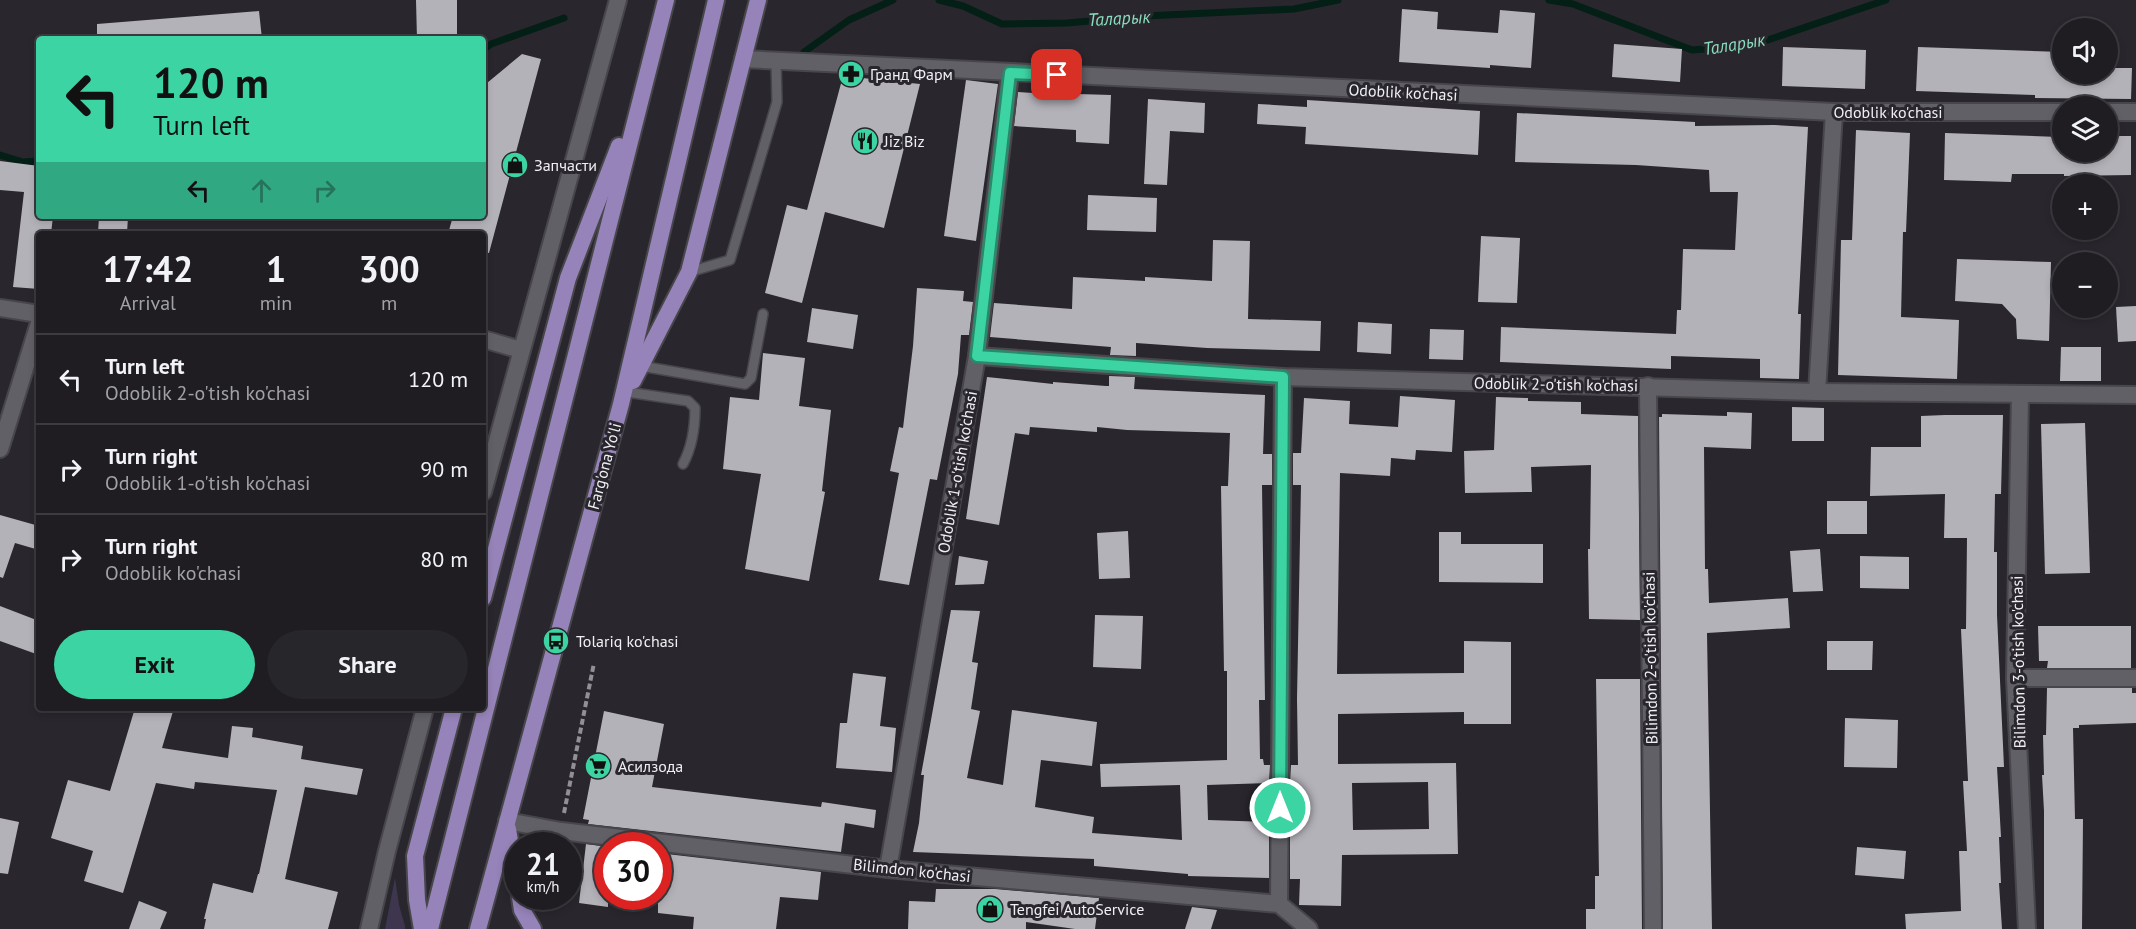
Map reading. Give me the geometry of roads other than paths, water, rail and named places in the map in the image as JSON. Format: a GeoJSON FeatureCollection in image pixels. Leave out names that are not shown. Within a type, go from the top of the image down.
{"type":"FeatureCollection","features":[{"type":"Feature","properties":{"kind":"main road"},"geometry":{"type":"LineString","coordinates":[[486,708],[666,0]]}},
{"type":"Feature","properties":{"kind":"main road","name":"Farg'ona Yo'li"},"geometry":{"type":"LineString","coordinates":[[478,929],[624,398],[716,0]]}},
{"type":"Feature","properties":{"kind":"main road"},"geometry":{"type":"LineString","coordinates":[[624,398],[689,273],[759,0]]}},
{"type":"Feature","properties":{"kind":"main road"},"geometry":{"type":"LineString","coordinates":[[486,587],[567,278],[645,81]]}},
{"type":"Feature","properties":{"kind":"main road"},"geometry":{"type":"LineString","coordinates":[[422,929],[417,900],[415,856],[453,711]]}},
{"type":"Feature","properties":{"kind":"main road"},"geometry":{"type":"LineString","coordinates":[[430,929],[485,711]]}},
{"type":"Feature","properties":{"kind":"main road"},"geometry":{"type":"LineString","coordinates":[[507,821],[509,832]]}},
{"type":"Feature","properties":{"kind":"main road"},"geometry":{"type":"LineString","coordinates":[[522,910],[533,929]]}},
{"type":"Feature","properties":{"kind":"street"},"geometry":{"type":"LineString","coordinates":[[486,481],[616,1]]}},
{"type":"Feature","properties":{"kind":"street","name":"Odoblik ko'chasi"},"geometry":{"type":"LineString","coordinates":[[743,59],[1834,112],[2052,112]]}},
{"type":"Feature","properties":{"kind":"street","name":"Odoblik 1-o'tish ko'chasi"},"geometry":{"type":"LineString","coordinates":[[888,869],[977,356],[1010,73]]}},
{"type":"Feature","properties":{"kind":"street"},"geometry":{"type":"LineString","coordinates":[[1817,392],[1834,112]]}},
{"type":"Feature","properties":{"kind":"street"},"geometry":{"type":"LineString","coordinates":[[2118,112],[2136,112]]}},
{"type":"Feature","properties":{"kind":"street"},"geometry":{"type":"LineString","coordinates":[[0,308],[36,314]]}},
{"type":"Feature","properties":{"kind":"street"},"geometry":{"type":"LineString","coordinates":[[0,449],[36,333]]}},
{"type":"Feature","properties":{"kind":"street"},"geometry":{"type":"LineString","coordinates":[[486,340],[521,350]]}},
{"type":"Feature","properties":{"kind":"street","name":"Odoblik 2-o'tish ko'chasi"},"geometry":{"type":"LineString","coordinates":[[977,356],[1283,377],[1817,392],[2136,395]]}},
{"type":"Feature","properties":{"kind":"street"},"geometry":{"type":"LineString","coordinates":[[1283,377],[1279,904],[1309,929]]}},
{"type":"Feature","properties":{"kind":"street","name":"Bilimdon 2-o'tish ko'chasi"},"geometry":{"type":"LineString","coordinates":[[1648,386],[1653,929]]}},
{"type":"Feature","properties":{"kind":"street","name":"Bilimdon 3-o'tish ko'chasi"},"geometry":{"type":"LineString","coordinates":[[2020,395],[2015,678],[2027,929]]}},
{"type":"Feature","properties":{"kind":"street"},"geometry":{"type":"LineString","coordinates":[[2015,678],[2136,678]]}},
{"type":"Feature","properties":{"kind":"street"},"geometry":{"type":"LineString","coordinates":[[369,929],[424,711]]}},
{"type":"Feature","properties":{"kind":"street","name":"Bilimdon ko'chasi"},"geometry":{"type":"LineString","coordinates":[[507,821],[561,831],[888,869],[1279,904]]}},
{"type":"Feature","properties":{"kind":"lane"},"geometry":{"type":"LineString","coordinates":[[689,273],[730,260],[777,102],[777,60]]}},
{"type":"Feature","properties":{"kind":"lane"},"geometry":{"type":"LineString","coordinates":[[641,366],[745,384],[751,378],[763,314]]}},
{"type":"Feature","properties":{"kind":"lane"},"geometry":{"type":"LineString","coordinates":[[624,398],[688,401],[695,408],[689,452],[683,464]]}},
{"type":"Feature","properties":{"kind":"waterway","name":"Таларык"},"geometry":{"type":"LineString","coordinates":[[804,52],[849,20],[893,0]]}},
{"type":"Feature","properties":{"kind":"waterway","name":"Таларык"},"geometry":{"type":"LineString","coordinates":[[939,0],[963,6],[1002,24],[1067,23],[1145,16],[1294,9],[1338,0]]}},
{"type":"Feature","properties":{"kind":"waterway","name":"Таларык"},"geometry":{"type":"LineString","coordinates":[[1549,0],[1573,4],[1692,50],[1753,45],[1886,0]]}},
{"type":"Feature","properties":{"kind":"waterway","name":"Таларык"},"geometry":{"type":"LineString","coordinates":[[486,48],[564,18]]}},
{"type":"Feature","properties":{"kind":"waterway","name":"Таларык"},"geometry":{"type":"LineString","coordinates":[[0,155],[23,162],[36,161]]}},
{"type":"Feature","properties":{"kind":"place","name":"Гранд Фарм"},"geometry":{"type":"Point","coordinates":[851,74]}},
{"type":"Feature","properties":{"kind":"place","name":"Jiz Biz"},"geometry":{"type":"Point","coordinates":[865,141]}},
{"type":"Feature","properties":{"kind":"place","name":"Запчасти"},"geometry":{"type":"Point","coordinates":[515,165]}},
{"type":"Feature","properties":{"kind":"place","name":"Tolariq ko'chasi"},"geometry":{"type":"Point","coordinates":[556,641]}},
{"type":"Feature","properties":{"kind":"place","name":"Асилзода"},"geometry":{"type":"Point","coordinates":[598,766]}},
{"type":"Feature","properties":{"kind":"place","name":"Tengfei AutoService"},"geometry":{"type":"Point","coordinates":[990,909]}}]}
